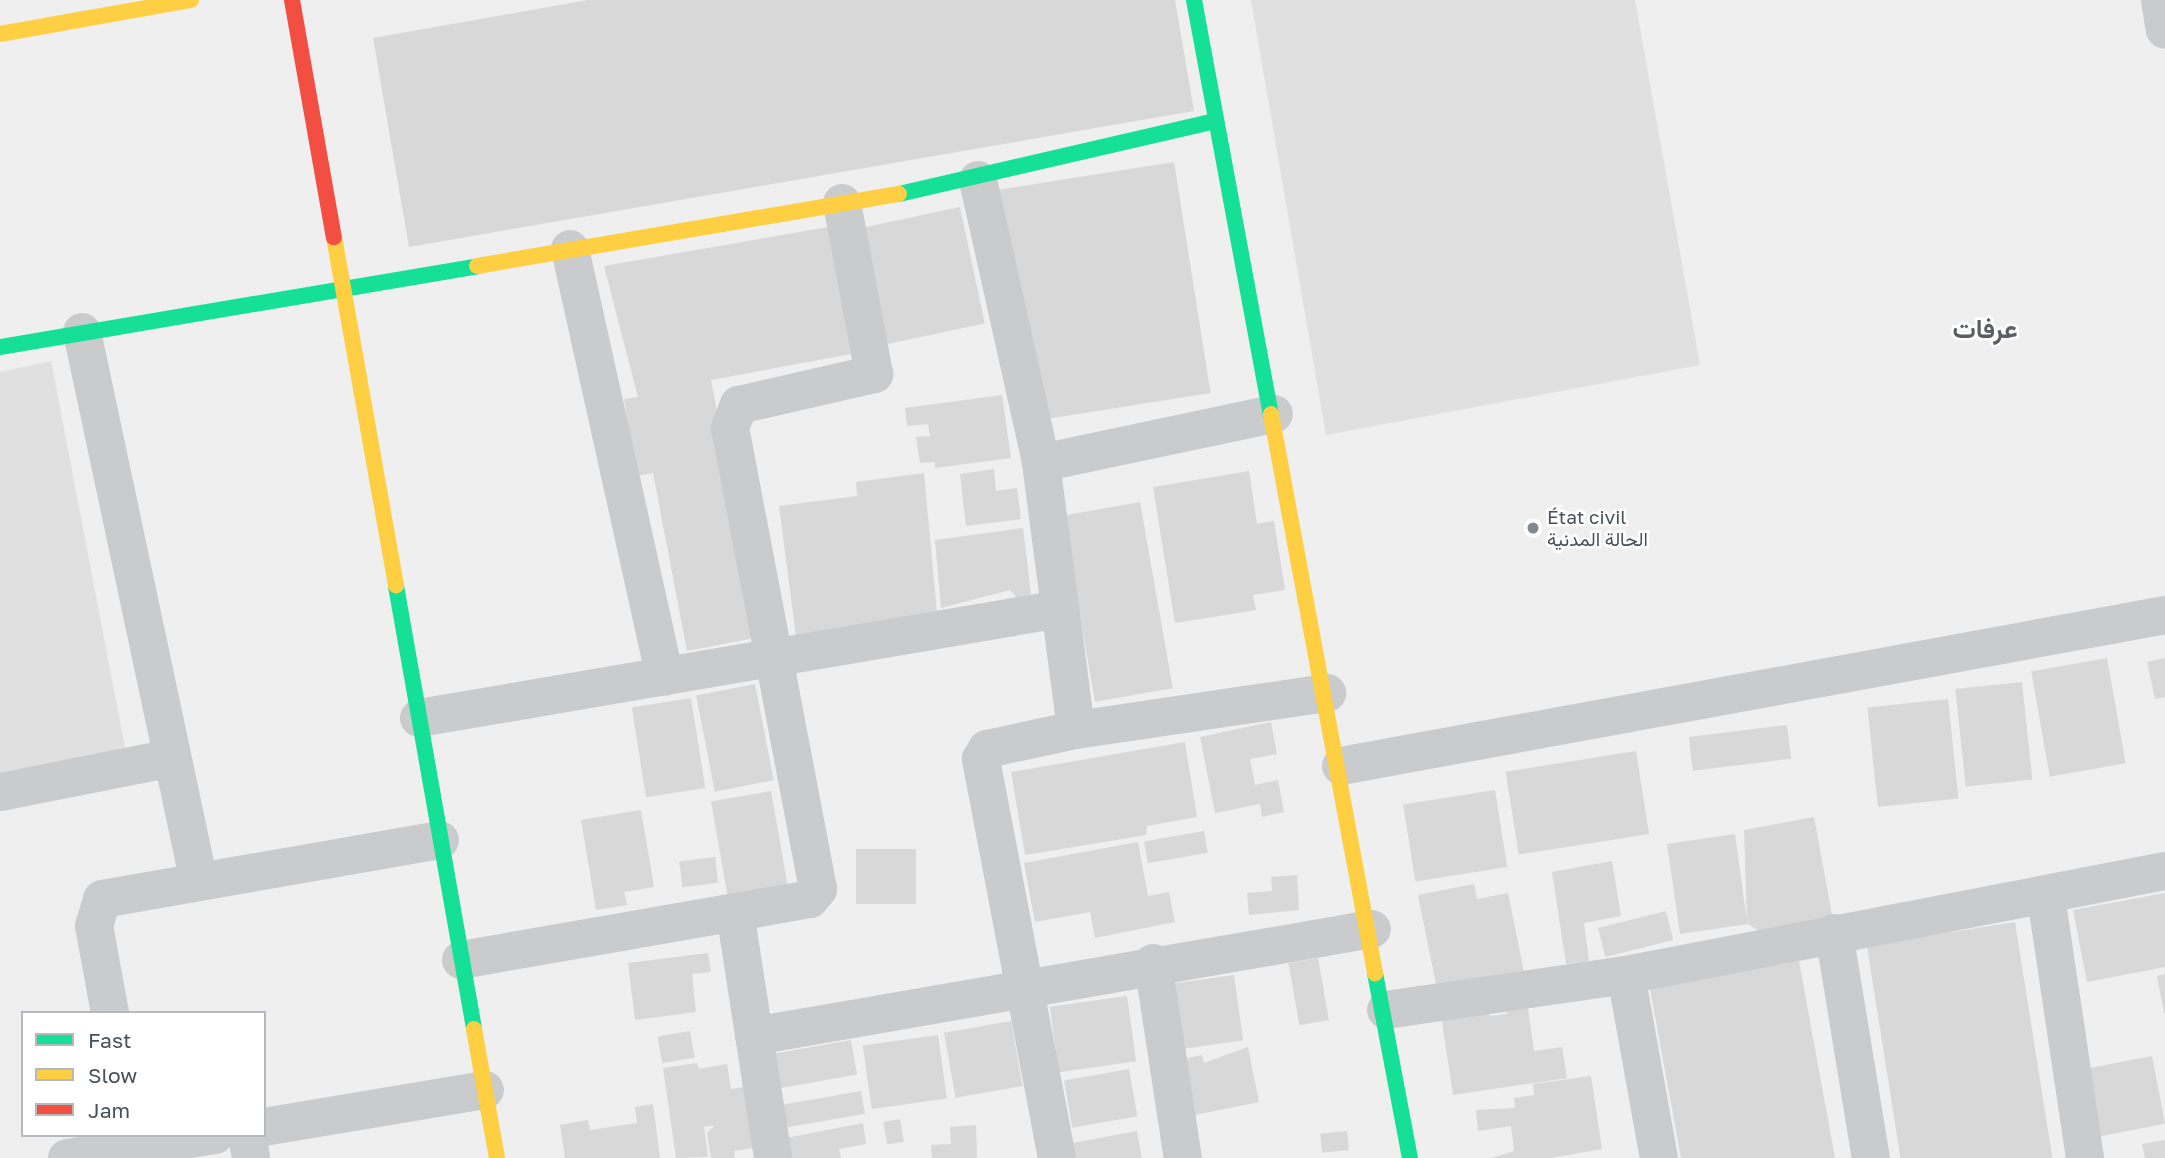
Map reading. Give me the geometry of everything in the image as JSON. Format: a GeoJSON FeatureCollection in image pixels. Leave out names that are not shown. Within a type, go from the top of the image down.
{"type":"FeatureCollection","features":[{"type":"Feature","properties":{"kind":"street"},"geometry":{"type":"LineString","coordinates":[[0,34],[191,0]]}},
{"type":"Feature","properties":{"kind":"street"},"geometry":{"type":"LineString","coordinates":[[292,0],[497,1158]]}},
{"type":"Feature","properties":{"kind":"street"},"geometry":{"type":"LineString","coordinates":[[1194,0],[1215,121],[1372,929],[1410,1158]]}},
{"type":"Feature","properties":{"kind":"street"},"geometry":{"type":"LineString","coordinates":[[2160,0],[2165,30]]}},
{"type":"Feature","properties":{"kind":"street"},"geometry":{"type":"LineString","coordinates":[[0,347],[82,332],[344,293],[570,249],[978,180],[1215,121]]}},
{"type":"Feature","properties":{"kind":"street"},"geometry":{"type":"LineString","coordinates":[[978,180],[1041,463],[1076,730]]}},
{"type":"Feature","properties":{"kind":"street"},"geometry":{"type":"LineString","coordinates":[[461,960],[810,899],[818,889],[730,428],[739,405],[874,374],[842,202]]}},
{"type":"Feature","properties":{"kind":"street"},"geometry":{"type":"LineString","coordinates":[[570,249],[666,677]]}},
{"type":"Feature","properties":{"kind":"street"},"geometry":{"type":"LineString","coordinates":[[82,332],[199,882]]}},
{"type":"Feature","properties":{"kind":"street"},"geometry":{"type":"LineString","coordinates":[[1041,463],[1274,414]]}},
{"type":"Feature","properties":{"kind":"street"},"geometry":{"type":"LineString","coordinates":[[419,719],[1060,609]]}},
{"type":"Feature","properties":{"kind":"street"},"geometry":{"type":"LineString","coordinates":[[1341,766],[2165,615]]}},
{"type":"Feature","properties":{"kind":"street"},"geometry":{"type":"LineString","coordinates":[[1057,1158],[981,759],[987,749],[1076,730],[1327,693]]}},
{"type":"Feature","properties":{"kind":"street"},"geometry":{"type":"LineString","coordinates":[[0,792],[172,758]]}},
{"type":"Feature","properties":{"kind":"street"},"geometry":{"type":"LineString","coordinates":[[110,1011],[94,926],[102,899],[440,840]]}},
{"type":"Feature","properties":{"kind":"street"},"geometry":{"type":"LineString","coordinates":[[1385,1010],[1626,975],[1834,933],[2046,897],[2165,871]]}},
{"type":"Feature","properties":{"kind":"street"},"geometry":{"type":"LineString","coordinates":[[2046,897],[2085,1158]]}},
{"type":"Feature","properties":{"kind":"street"},"geometry":{"type":"LineString","coordinates":[[735,912],[773,1158]]}},
{"type":"Feature","properties":{"kind":"street"},"geometry":{"type":"LineString","coordinates":[[754,1036],[1153,963],[1372,929]]}},
{"type":"Feature","properties":{"kind":"street"},"geometry":{"type":"LineString","coordinates":[[1834,933],[1871,1158]]}},
{"type":"Feature","properties":{"kind":"street"},"geometry":{"type":"LineString","coordinates":[[1153,963],[1183,1158]]}},
{"type":"Feature","properties":{"kind":"street"},"geometry":{"type":"LineString","coordinates":[[1626,975],[1659,1158]]}},
{"type":"Feature","properties":{"kind":"street"},"geometry":{"type":"LineString","coordinates":[[266,1126],[485,1090]]}},
{"type":"Feature","properties":{"kind":"street"},"geometry":{"type":"LineString","coordinates":[[68,1158],[203,1137]]}},
{"type":"Feature","properties":{"kind":"street"},"geometry":{"type":"LineString","coordinates":[[247,1137],[251,1158]]}},
{"type":"Feature","properties":{"kind":"shaded area"},"geometry":{"type":"Polygon","coordinates":[[[1251,0],[1635,0],[1700,365],[1326,435],[1251,0]]]}},
{"type":"Feature","properties":{"kind":"shaded area"},"geometry":{"type":"Polygon","coordinates":[[[51,361],[126,753],[0,777],[0,372],[51,361]]]}},
{"type":"Feature","properties":{"kind":"building"},"geometry":{"type":"Polygon","coordinates":[[[588,0],[1175,0],[1194,111],[409,247],[373,38],[588,0]]]}},
{"type":"Feature","properties":{"kind":"building"},"geometry":{"type":"Polygon","coordinates":[[[1174,162],[1211,393],[1034,421],[997,190],[1174,162]]]}},
{"type":"Feature","properties":{"kind":"building"},"geometry":{"type":"Polygon","coordinates":[[[960,207],[985,323],[885,345],[860,228],[960,207]]]}},
{"type":"Feature","properties":{"kind":"building"},"geometry":{"type":"Polygon","coordinates":[[[834,226],[851,354],[711,380],[760,637],[687,651],[653,473],[636,476],[624,399],[638,397],[604,266],[834,226]]]}},
{"type":"Feature","properties":{"kind":"building"},"geometry":{"type":"Polygon","coordinates":[[[1002,395],[1011,458],[935,468],[935,462],[920,463],[916,437],[930,436],[928,424],[907,426],[905,408],[1002,395]]]}},
{"type":"Feature","properties":{"kind":"building"},"geometry":{"type":"Polygon","coordinates":[[[994,469],[996,491],[1017,488],[1021,519],[966,526],[960,474],[994,469]]]}},
{"type":"Feature","properties":{"kind":"building"},"geometry":{"type":"Polygon","coordinates":[[[1249,471],[1257,524],[1274,521],[1285,590],[1253,595],[1256,610],[1175,623],[1153,487],[1249,471]]]}},
{"type":"Feature","properties":{"kind":"building"},"geometry":{"type":"Polygon","coordinates":[[[924,473],[937,613],[796,636],[779,506],[857,496],[856,482],[924,473]]]}},
{"type":"Feature","properties":{"kind":"building"},"geometry":{"type":"Polygon","coordinates":[[[1140,502],[1173,688],[1095,702],[1062,516],[1140,502]]]}},
{"type":"Feature","properties":{"kind":"building"},"geometry":{"type":"Polygon","coordinates":[[[1023,528],[1031,594],[1017,598],[1010,590],[941,608],[935,540],[1023,528]]]}},
{"type":"Feature","properties":{"kind":"building"},"geometry":{"type":"Polygon","coordinates":[[[2107,658],[2126,763],[2050,777],[2031,671],[2107,658]]]}},
{"type":"Feature","properties":{"kind":"building"},"geometry":{"type":"Polygon","coordinates":[[[2165,658],[2165,697],[2155,699],[2147,662],[2165,658]]]}},
{"type":"Feature","properties":{"kind":"building"},"geometry":{"type":"Polygon","coordinates":[[[2022,682],[2032,779],[1966,786],[1955,689],[2022,682]]]}},
{"type":"Feature","properties":{"kind":"building"},"geometry":{"type":"Polygon","coordinates":[[[755,684],[774,780],[715,792],[696,695],[755,684]]]}},
{"type":"Feature","properties":{"kind":"building"},"geometry":{"type":"Polygon","coordinates":[[[691,698],[705,788],[646,797],[632,707],[691,698]]]}},
{"type":"Feature","properties":{"kind":"building"},"geometry":{"type":"Polygon","coordinates":[[[1948,699],[1958,798],[1878,807],[1867,707],[1948,699]]]}},
{"type":"Feature","properties":{"kind":"building"},"geometry":{"type":"Polygon","coordinates":[[[1271,722],[1277,754],[1250,759],[1255,785],[1278,780],[1284,812],[1262,817],[1260,804],[1215,813],[1200,737],[1271,722]]]}},
{"type":"Feature","properties":{"kind":"building"},"geometry":{"type":"Polygon","coordinates":[[[1787,725],[1791,759],[1693,771],[1689,737],[1787,725]]]}},
{"type":"Feature","properties":{"kind":"building"},"geometry":{"type":"Polygon","coordinates":[[[1185,742],[1197,817],[1147,826],[1146,835],[1025,855],[1011,772],[1185,742]]]}},
{"type":"Feature","properties":{"kind":"building"},"geometry":{"type":"Polygon","coordinates":[[[1636,751],[1649,834],[1519,855],[1506,772],[1636,751]]]}},
{"type":"Feature","properties":{"kind":"building"},"geometry":{"type":"Polygon","coordinates":[[[1495,790],[1507,867],[1415,882],[1403,805],[1495,790]]]}},
{"type":"Feature","properties":{"kind":"building"},"geometry":{"type":"Polygon","coordinates":[[[771,791],[788,887],[728,897],[711,802],[771,791]]]}},
{"type":"Feature","properties":{"kind":"building"},"geometry":{"type":"Polygon","coordinates":[[[641,810],[654,887],[624,892],[627,905],[596,910],[581,820],[641,810]]]}},
{"type":"Feature","properties":{"kind":"building"},"geometry":{"type":"Polygon","coordinates":[[[1814,817],[1833,920],[1762,933],[1748,924],[1680,934],[1667,844],[1735,834],[1747,921],[1744,830],[1814,817]]]}},
{"type":"Feature","properties":{"kind":"building"},"geometry":{"type":"Polygon","coordinates":[[[1204,831],[1208,853],[1148,863],[1144,842],[1204,831]]]}},
{"type":"Feature","properties":{"kind":"building"},"geometry":{"type":"Polygon","coordinates":[[[1138,842],[1148,896],[1169,892],[1175,922],[1095,938],[1090,912],[1035,922],[1024,863],[1138,842]]]}},
{"type":"Feature","properties":{"kind":"building"},"geometry":{"type":"Polygon","coordinates":[[[856,849],[916,849],[916,904],[856,904],[856,849]]]}},
{"type":"Feature","properties":{"kind":"building"},"geometry":{"type":"Polygon","coordinates":[[[715,857],[718,883],[682,887],[679,861],[715,857]]]}},
{"type":"Feature","properties":{"kind":"building"},"geometry":{"type":"Polygon","coordinates":[[[1612,861],[1621,916],[1584,923],[1589,961],[1566,964],[1552,872],[1612,861]]]}},
{"type":"Feature","properties":{"kind":"building"},"geometry":{"type":"Polygon","coordinates":[[[1297,875],[1299,910],[1249,915],[1247,893],[1272,891],[1271,877],[1297,875]]]}},
{"type":"Feature","properties":{"kind":"building"},"geometry":{"type":"Polygon","coordinates":[[[1474,884],[1477,899],[1508,893],[1524,972],[1437,989],[1418,895],[1474,884]]]}},
{"type":"Feature","properties":{"kind":"building"},"geometry":{"type":"Polygon","coordinates":[[[2165,893],[2165,967],[2087,982],[2073,910],[2165,893]]]}},
{"type":"Feature","properties":{"kind":"building"},"geometry":{"type":"Polygon","coordinates":[[[1666,911],[1673,940],[1605,957],[1598,928],[1666,911]]]}},
{"type":"Feature","properties":{"kind":"building"},"geometry":{"type":"Polygon","coordinates":[[[2015,922],[2052,1158],[1901,1158],[1867,945],[2015,922]]]}},
{"type":"Feature","properties":{"kind":"building"},"geometry":{"type":"Polygon","coordinates":[[[708,953],[711,972],[692,974],[696,1012],[635,1020],[628,963],[708,953]]]}},
{"type":"Feature","properties":{"kind":"building"},"geometry":{"type":"Polygon","coordinates":[[[1318,958],[1329,1020],[1299,1025],[1288,963],[1318,958]]]}},
{"type":"Feature","properties":{"kind":"building"},"geometry":{"type":"Polygon","coordinates":[[[1799,961],[1835,1158],[1681,1158],[1650,989],[1799,961]]]}},
{"type":"Feature","properties":{"kind":"building"},"geometry":{"type":"Polygon","coordinates":[[[2165,974],[2165,1013],[2164,1013],[2157,976],[2165,974]]]}},
{"type":"Feature","properties":{"kind":"building"},"geometry":{"type":"Polygon","coordinates":[[[1234,975],[1243,1040],[1177,1050],[1168,984],[1234,975]]]}},
{"type":"Feature","properties":{"kind":"building"},"geometry":{"type":"Polygon","coordinates":[[[1127,996],[1136,1061],[1059,1072],[1050,1007],[1127,996]]]}},
{"type":"Feature","properties":{"kind":"building"},"geometry":{"type":"Polygon","coordinates":[[[1527,1001],[1534,1051],[1562,1047],[1567,1078],[1453,1095],[1441,1015],[1488,1008],[1490,1016],[1507,1014],[1506,1004],[1527,1001]]]}},
{"type":"Feature","properties":{"kind":"building"},"geometry":{"type":"Polygon","coordinates":[[[1011,1021],[1022,1086],[955,1098],[944,1033],[1011,1021]]]}},
{"type":"Feature","properties":{"kind":"building"},"geometry":{"type":"Polygon","coordinates":[[[690,1031],[695,1058],[662,1063],[658,1037],[690,1031]]]}},
{"type":"Feature","properties":{"kind":"building"},"geometry":{"type":"Polygon","coordinates":[[[938,1035],[947,1098],[872,1109],[863,1046],[938,1035]]]}},
{"type":"Feature","properties":{"kind":"building"},"geometry":{"type":"Polygon","coordinates":[[[851,1040],[857,1074],[772,1089],[766,1055],[851,1040]]]}},
{"type":"Feature","properties":{"kind":"building"},"geometry":{"type":"Polygon","coordinates":[[[1248,1047],[1259,1102],[1190,1116],[1179,1060],[1202,1055],[1204,1063],[1248,1047]]]}},
{"type":"Feature","properties":{"kind":"building"},"geometry":{"type":"Polygon","coordinates":[[[2152,1056],[2165,1124],[2100,1136],[2087,1069],[2152,1056]]]}},
{"type":"Feature","properties":{"kind":"building"},"geometry":{"type":"Polygon","coordinates":[[[697,1063],[699,1069],[727,1064],[731,1089],[744,1087],[753,1148],[734,1151],[735,1158],[711,1158],[707,1133],[715,1125],[704,1127],[708,1157],[676,1158],[663,1068],[697,1063]]]}},
{"type":"Feature","properties":{"kind":"building"},"geometry":{"type":"Polygon","coordinates":[[[1129,1069],[1137,1116],[1072,1128],[1064,1080],[1129,1069]]]}},
{"type":"Feature","properties":{"kind":"building"},"geometry":{"type":"Polygon","coordinates":[[[1591,1076],[1602,1149],[1551,1158],[1491,1158],[1514,1151],[1511,1126],[1478,1131],[1476,1110],[1515,1108],[1514,1098],[1534,1095],[1533,1084],[1591,1076]]]}},
{"type":"Feature","properties":{"kind":"building"},"geometry":{"type":"Polygon","coordinates":[[[861,1091],[865,1114],[779,1129],[775,1106],[861,1091]]]}},
{"type":"Feature","properties":{"kind":"building"},"geometry":{"type":"Polygon","coordinates":[[[653,1104],[660,1158],[565,1158],[560,1125],[588,1120],[590,1130],[637,1123],[635,1107],[653,1104]]]}},
{"type":"Feature","properties":{"kind":"building"},"geometry":{"type":"Polygon","coordinates":[[[900,1119],[904,1142],[887,1145],[883,1122],[900,1119]]]}},
{"type":"Feature","properties":{"kind":"building"},"geometry":{"type":"Polygon","coordinates":[[[863,1123],[866,1144],[839,1149],[841,1158],[785,1158],[781,1139],[863,1123]]]}},
{"type":"Feature","properties":{"kind":"building"},"geometry":{"type":"Polygon","coordinates":[[[976,1125],[977,1158],[932,1158],[931,1145],[951,1144],[950,1127],[976,1125]]]}},
{"type":"Feature","properties":{"kind":"building"},"geometry":{"type":"Polygon","coordinates":[[[1137,1131],[1142,1158],[1076,1158],[1073,1143],[1137,1131]]]}},
{"type":"Feature","properties":{"kind":"building"},"geometry":{"type":"Polygon","coordinates":[[[1347,1131],[1349,1150],[1322,1153],[1320,1134],[1347,1131]]]}},
{"type":"Feature","properties":{"kind":"building"},"geometry":{"type":"Polygon","coordinates":[[[2165,1140],[2165,1158],[2145,1158],[2142,1144],[2165,1140]]]}},
{"type":"Feature","properties":{"kind":"traffic: fast"},"geometry":{"type":"LineString","coordinates":[[1194,0],[1271,414]]}},
{"type":"Feature","properties":{"kind":"traffic: fast"},"geometry":{"type":"LineString","coordinates":[[899,194],[1215,121]]}},
{"type":"Feature","properties":{"kind":"traffic: fast"},"geometry":{"type":"LineString","coordinates":[[0,347],[477,266]]}},
{"type":"Feature","properties":{"kind":"traffic: fast"},"geometry":{"type":"LineString","coordinates":[[396,586],[474,1029]]}},
{"type":"Feature","properties":{"kind":"traffic: fast"},"geometry":{"type":"LineString","coordinates":[[1375,973],[1410,1158]]}},
{"type":"Feature","properties":{"kind":"traffic: slow"},"geometry":{"type":"LineString","coordinates":[[0,34],[191,0]]}},
{"type":"Feature","properties":{"kind":"traffic: slow"},"geometry":{"type":"LineString","coordinates":[[477,266],[899,194]]}},
{"type":"Feature","properties":{"kind":"traffic: slow"},"geometry":{"type":"LineString","coordinates":[[334,237],[396,586]]}},
{"type":"Feature","properties":{"kind":"traffic: slow"},"geometry":{"type":"LineString","coordinates":[[1271,414],[1375,973]]}},
{"type":"Feature","properties":{"kind":"traffic: slow"},"geometry":{"type":"LineString","coordinates":[[474,1029],[497,1158]]}},
{"type":"Feature","properties":{"kind":"traffic: jam"},"geometry":{"type":"LineString","coordinates":[[292,0],[334,237]]}},
{"type":"Feature","properties":{"kind":"place","name":"État civil الحالة المدنية"},"geometry":{"type":"Point","coordinates":[1533,528]}},
{"type":"Feature","properties":{"kind":"district","name":"عرفات"},"geometry":{"type":"Point","coordinates":[1985,329]}}]}
